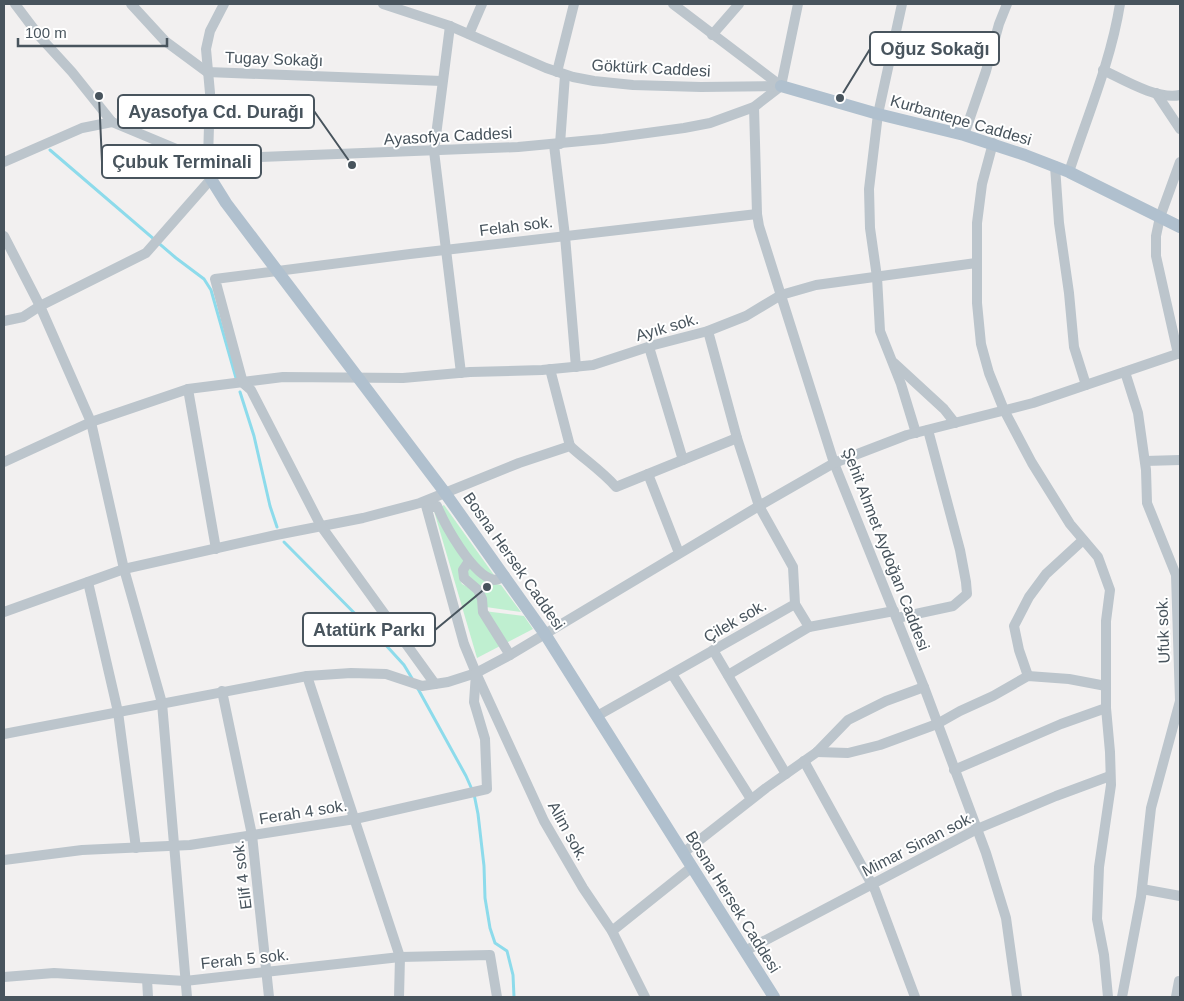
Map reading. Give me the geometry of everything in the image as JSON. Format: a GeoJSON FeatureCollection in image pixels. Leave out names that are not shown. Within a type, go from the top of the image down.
{"type":"FeatureCollection","features":[{"type":"Feature","properties":{"kind":"main road","name":"Kurbantepe Caddesi"},"geometry":{"type":"LineString","coordinates":[[781,86],[993,144],[1069,172],[1180,227]]}},
{"type":"Feature","properties":{"kind":"main road","name":"Bosna Hersek Caddesi"},"geometry":{"type":"LineString","coordinates":[[208,159],[211,179],[226,203],[446,494],[546,634],[774,997]]}},
{"type":"Feature","properties":{"kind":"street"},"geometry":{"type":"LineString","coordinates":[[4,162],[82,128],[112,122],[72,72],[40,37],[15,4]]}},
{"type":"Feature","properties":{"kind":"street","name":"Tugay Sokağı"},"geometry":{"type":"LineString","coordinates":[[131,4],[169,45],[208,72],[442,81]]}},
{"type":"Feature","properties":{"kind":"street"},"geometry":{"type":"LineString","coordinates":[[208,159],[210,93],[206,48],[210,31],[224,4]]}},
{"type":"Feature","properties":{"kind":"street","name":"Göktürk Caddesi"},"geometry":{"type":"LineString","coordinates":[[383,4],[450,26],[561,74],[594,81],[633,85],[701,87],[781,86]]}},
{"type":"Feature","properties":{"kind":"street"},"geometry":{"type":"LineString","coordinates":[[469,34],[482,4]]}},
{"type":"Feature","properties":{"kind":"street"},"geometry":{"type":"LineString","coordinates":[[574,4],[561,74],[557,144],[576,366]]}},
{"type":"Feature","properties":{"kind":"street"},"geometry":{"type":"LineString","coordinates":[[673,4],[781,86],[798,4]]}},
{"type":"Feature","properties":{"kind":"street"},"geometry":{"type":"LineString","coordinates":[[712,35],[739,4]]}},
{"type":"Feature","properties":{"kind":"street"},"geometry":{"type":"LineString","coordinates":[[902,4],[878,114],[869,189],[870,228],[880,331],[892,360],[916,433]]}},
{"type":"Feature","properties":{"kind":"street"},"geometry":{"type":"LineString","coordinates":[[964,135],[1007,4]]}},
{"type":"Feature","properties":{"kind":"street"},"geometry":{"type":"LineString","coordinates":[[1069,172],[1103,70],[1118,19],[1120,4]]}},
{"type":"Feature","properties":{"kind":"street"},"geometry":{"type":"LineString","coordinates":[[450,26],[434,151],[461,373]]}},
{"type":"Feature","properties":{"kind":"street"},"geometry":{"type":"LineString","coordinates":[[1103,70],[1156,93],[1174,97],[1180,95]]}},
{"type":"Feature","properties":{"kind":"street","name":"Ayasofya Caddesi"},"geometry":{"type":"LineString","coordinates":[[112,122],[179,150],[208,159],[434,151],[557,144],[684,128],[710,123],[754,107],[781,86]]}},
{"type":"Feature","properties":{"kind":"street"},"geometry":{"type":"LineString","coordinates":[[1156,93],[1180,129]]}},
{"type":"Feature","properties":{"kind":"street","name":"Şehit Ahmet Aydoğan Caddesi"},"geometry":{"type":"LineString","coordinates":[[754,107],[759,226],[834,463],[924,687],[977,829],[1004,909],[1017,997]]}},
{"type":"Feature","properties":{"kind":"street"},"geometry":{"type":"LineString","coordinates":[[993,144],[982,184],[977,223],[977,303],[981,344],[989,373],[1004,410],[1041,478],[1070,524],[1098,557],[1110,590],[1106,621],[1106,708],[1110,776],[1100,867],[1097,919],[1104,955],[1108,997]]}},
{"type":"Feature","properties":{"kind":"street"},"geometry":{"type":"LineString","coordinates":[[4,734],[306,676],[351,673],[386,674],[422,686],[448,682],[476,673],[546,634],[758,506],[834,463],[916,433],[1033,403],[1179,354],[1156,256],[1156,236],[1160,218],[1180,162]]}},
{"type":"Feature","properties":{"kind":"street"},"geometry":{"type":"LineString","coordinates":[[1055,166],[1059,223],[1074,347],[1086,385]]}},
{"type":"Feature","properties":{"kind":"street"},"geometry":{"type":"LineString","coordinates":[[4,321],[23,317],[40,306],[146,253],[211,179]]}},
{"type":"Feature","properties":{"kind":"street","name":"Felah sok."},"geometry":{"type":"LineString","coordinates":[[243,382],[214,279],[757,214]]}},
{"type":"Feature","properties":{"kind":"street"},"geometry":{"type":"LineString","coordinates":[[4,236],[40,306],[91,422],[124,569],[162,703],[187,997]]}},
{"type":"Feature","properties":{"kind":"street","name":"Ayık sok."},"geometry":{"type":"LineString","coordinates":[[4,462],[91,422],[188,389],[283,377],[403,378],[593,365],[708,331],[746,316],[781,295],[816,285],[976,263]]}},
{"type":"Feature","properties":{"kind":"street"},"geometry":{"type":"LineString","coordinates":[[708,331],[737,438],[758,506],[793,567],[795,604],[809,627]]}},
{"type":"Feature","properties":{"kind":"street"},"geometry":{"type":"LineString","coordinates":[[649,347],[682,460]]}},
{"type":"Feature","properties":{"kind":"street"},"geometry":{"type":"LineString","coordinates":[[892,360],[944,409],[955,423]]}},
{"type":"Feature","properties":{"kind":"street"},"geometry":{"type":"LineString","coordinates":[[550,369],[570,446],[585,460],[604,473],[616,487],[737,438]]}},
{"type":"Feature","properties":{"kind":"street","name":"Ufuk sok."},"geometry":{"type":"LineString","coordinates":[[1122,997],[1142,889],[1151,808],[1180,701],[1175,560],[1147,503],[1145,462],[1138,413],[1125,372]]}},
{"type":"Feature","properties":{"kind":"street"},"geometry":{"type":"LineString","coordinates":[[243,382],[251,390],[321,526],[435,684]]}},
{"type":"Feature","properties":{"kind":"street"},"geometry":{"type":"LineString","coordinates":[[188,389],[216,548]]}},
{"type":"Feature","properties":{"kind":"street"},"geometry":{"type":"LineString","coordinates":[[728,675],[809,627],[953,606],[967,594],[960,550],[928,430]]}},
{"type":"Feature","properties":{"kind":"street"},"geometry":{"type":"LineString","coordinates":[[4,612],[124,569],[426,505],[446,494],[519,463],[570,446]]}},
{"type":"Feature","properties":{"kind":"street"},"geometry":{"type":"LineString","coordinates":[[1145,462],[1180,460]]}},
{"type":"Feature","properties":{"kind":"street"},"geometry":{"type":"LineString","coordinates":[[648,474],[679,553]]}},
{"type":"Feature","properties":{"kind":"street"},"geometry":{"type":"LineString","coordinates":[[426,505],[436,506],[449,531],[469,560],[491,579],[497,580],[505,576]]}},
{"type":"Feature","properties":{"kind":"street","name":"Alim sok."},"geometry":{"type":"LineString","coordinates":[[426,505],[464,644],[476,673],[544,821],[583,888],[612,931],[645,997]]}},
{"type":"Feature","properties":{"kind":"street"},"geometry":{"type":"LineString","coordinates":[[1028,676],[1018,650],[1014,626],[1029,597],[1046,574],[1083,540]]}},
{"type":"Feature","properties":{"kind":"street"},"geometry":{"type":"LineString","coordinates":[[469,560],[463,570],[464,578],[478,590],[482,599],[482,612],[510,655]]}},
{"type":"Feature","properties":{"kind":"street"},"geometry":{"type":"LineString","coordinates":[[88,582],[118,712],[136,848]]}},
{"type":"Feature","properties":{"kind":"street","name":"Çilek sok."},"geometry":{"type":"LineString","coordinates":[[596,716],[795,604]]}},
{"type":"Feature","properties":{"kind":"street"},"geometry":{"type":"LineString","coordinates":[[713,650],[786,774]]}},
{"type":"Feature","properties":{"kind":"street","name":"Ferah 4 sok."},"geometry":{"type":"LineString","coordinates":[[4,860],[82,850],[190,845],[355,819],[487,789],[485,739],[474,702],[476,673]]}},
{"type":"Feature","properties":{"kind":"street"},"geometry":{"type":"LineString","coordinates":[[672,674],[751,799]]}},
{"type":"Feature","properties":{"kind":"street"},"geometry":{"type":"LineString","coordinates":[[306,676],[400,956],[399,997]]}},
{"type":"Feature","properties":{"kind":"street"},"geometry":{"type":"LineString","coordinates":[[817,752],[848,752],[880,745],[937,724],[1028,676],[1069,679],[1106,686]]}},
{"type":"Feature","properties":{"kind":"street"},"geometry":{"type":"LineString","coordinates":[[682,853],[751,799],[817,752],[848,720],[886,700],[924,687]]}},
{"type":"Feature","properties":{"kind":"street","name":"Elif 4 sok."},"geometry":{"type":"LineString","coordinates":[[222,692],[252,835],[268,972],[269,997]]}},
{"type":"Feature","properties":{"kind":"street"},"geometry":{"type":"LineString","coordinates":[[954,770],[1061,724],[1106,708]]}},
{"type":"Feature","properties":{"kind":"street"},"geometry":{"type":"LineString","coordinates":[[804,761],[872,884],[915,997]]}},
{"type":"Feature","properties":{"kind":"street","name":"Mimar Sinan sok."},"geometry":{"type":"LineString","coordinates":[[745,951],[977,829],[1110,776]]}},
{"type":"Feature","properties":{"kind":"street"},"geometry":{"type":"LineString","coordinates":[[612,931],[692,867]]}},
{"type":"Feature","properties":{"kind":"street"},"geometry":{"type":"LineString","coordinates":[[1142,889],[1180,896]]}},
{"type":"Feature","properties":{"kind":"street","name":"Ferah 5 sok."},"geometry":{"type":"LineString","coordinates":[[4,977],[54,973],[185,981],[400,956],[490,955],[497,997]]}},
{"type":"Feature","properties":{"kind":"street"},"geometry":{"type":"LineString","coordinates":[[146,978],[148,997]]}},
{"type":"Feature","properties":{"kind":"street"},"geometry":{"type":"LineString","coordinates":[[1176,997],[1180,981]]}},
{"type":"Feature","properties":{"kind":"green space"},"geometry":{"type":"Polygon","coordinates":[[[444,505],[494,575],[491,576],[471,560],[439,508],[444,505]]]}},
{"type":"Feature","properties":{"kind":"green space"},"geometry":{"type":"Polygon","coordinates":[[[434,511],[465,558],[460,580],[462,584],[475,591],[502,645],[477,658],[434,511]]]}},
{"type":"Feature","properties":{"kind":"green space"},"geometry":{"type":"Polygon","coordinates":[[[470,565],[496,584],[501,585],[521,612],[486,607],[465,572],[470,565]]]}},
{"type":"Feature","properties":{"kind":"green space"},"geometry":{"type":"Polygon","coordinates":[[[484,611],[524,616],[533,629],[506,643],[484,611]]]}},
{"type":"Feature","properties":{"kind":"waterway"},"geometry":{"type":"LineString","coordinates":[[50,150],[176,258],[204,279],[211,290],[236,378]]}},
{"type":"Feature","properties":{"kind":"waterway"},"geometry":{"type":"LineString","coordinates":[[240,392],[254,436],[270,506],[277,527]]}},
{"type":"Feature","properties":{"kind":"waterway"},"geometry":{"type":"LineString","coordinates":[[284,542],[383,642],[404,665],[413,680]]}},
{"type":"Feature","properties":{"kind":"waterway"},"geometry":{"type":"LineString","coordinates":[[417,687],[474,794],[478,814],[484,866],[485,898],[490,928],[495,943],[507,951],[513,975],[514,997]]}},
{"type":"Feature","properties":{"kind":"place","name":"Çubuk Terminali"},"geometry":{"type":"Point","coordinates":[99,96]}},
{"type":"Feature","properties":{"kind":"place","name":"Oğuz Sokağı"},"geometry":{"type":"Point","coordinates":[840,98]}},
{"type":"Feature","properties":{"kind":"place","name":"Ayasofya Cd. Durağı"},"geometry":{"type":"Point","coordinates":[352,165]}},
{"type":"Feature","properties":{"kind":"place","name":"Atatürk Parkı"},"geometry":{"type":"Point","coordinates":[487,587]}}]}
